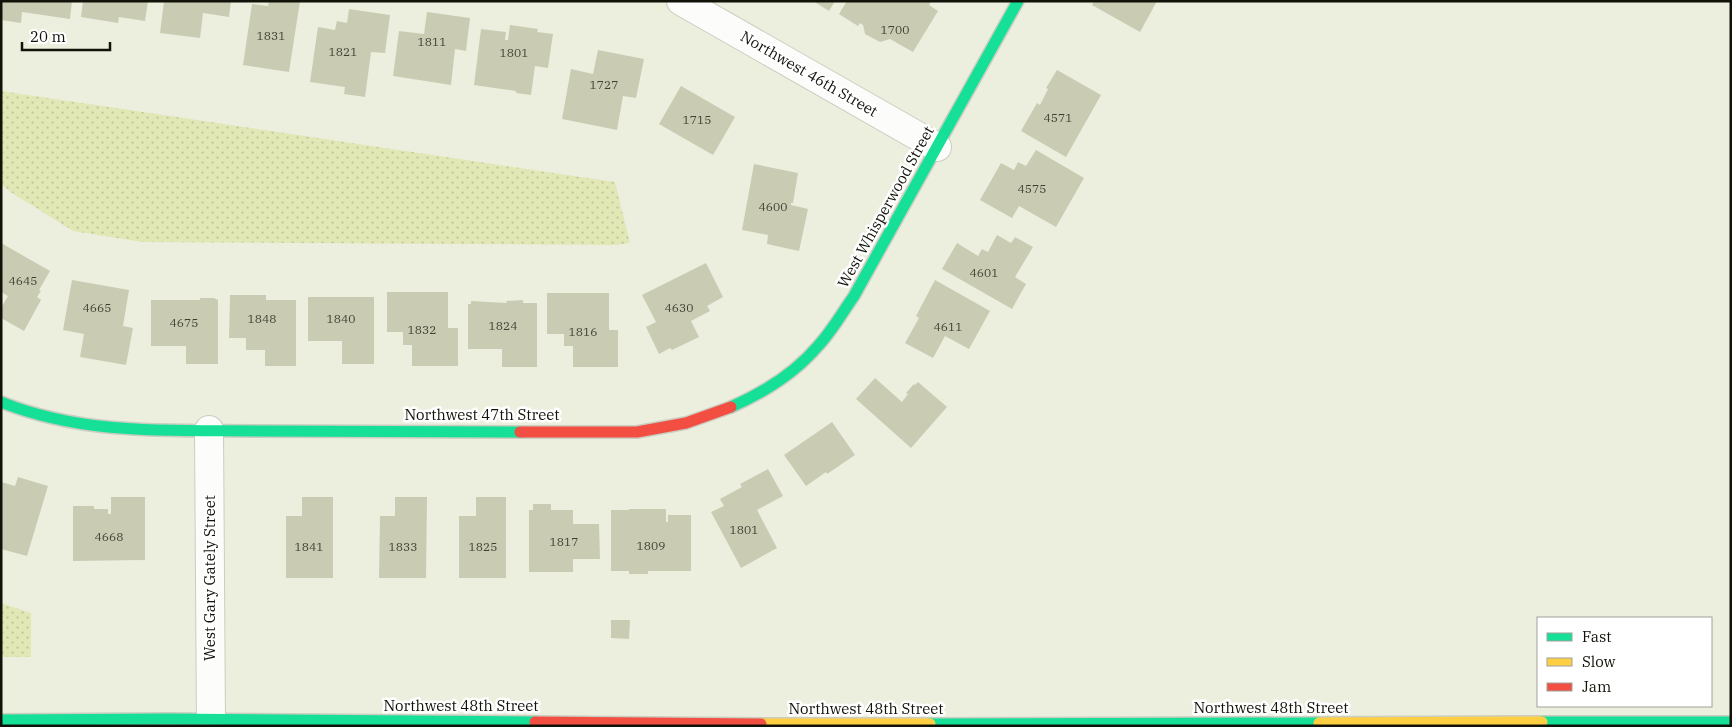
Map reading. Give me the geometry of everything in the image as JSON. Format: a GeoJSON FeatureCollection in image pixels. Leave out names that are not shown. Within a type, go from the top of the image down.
{"type":"FeatureCollection","features":[{"type":"Feature","properties":{"kind":"main road","name":"West Whisperwood Street"},"geometry":{"type":"LineString","coordinates":[[748,400],[766,390],[814,351],[854,296],[1018,1]]}},
{"type":"Feature","properties":{"kind":"main road","name":"Northwest 47th Street"},"geometry":{"type":"LineString","coordinates":[[1,402],[18,409],[77,424],[130,430],[637,432],[665,429],[692,422],[748,400]]}},
{"type":"Feature","properties":{"kind":"main road","name":"Northwest 48th Street"},"geometry":{"type":"LineString","coordinates":[[1,720],[825,724],[1731,722]]}},
{"type":"Feature","properties":{"kind":"street","name":"Northwest 46th Street"},"geometry":{"type":"LineString","coordinates":[[681,1],[937,147]]}},
{"type":"Feature","properties":{"kind":"street","name":"West Gary Gately Street"},"geometry":{"type":"LineString","coordinates":[[210,430],[211,722]]}},
{"type":"Feature","properties":{"kind":"green space"},"geometry":{"type":"Polygon","coordinates":[[[1,91],[615,182],[630,243],[617,245],[142,242],[73,231],[12,193],[1,184],[1,91]]]}},
{"type":"Feature","properties":{"kind":"green space"},"geometry":{"type":"Polygon","coordinates":[[[1,603],[31,613],[31,657],[1,657],[1,603]]]}},
{"type":"Feature","properties":{"kind":"building"},"geometry":{"type":"Polygon","coordinates":[[[1,1],[72,1],[70,19],[22,12],[21,23],[1,20],[1,1]]]}},
{"type":"Feature","properties":{"kind":"building"},"geometry":{"type":"Polygon","coordinates":[[[83,1],[148,1],[145,21],[119,17],[118,23],[81,17],[83,1]]]}},
{"type":"Feature","properties":{"kind":"building"},"geometry":{"type":"Polygon","coordinates":[[[164,1],[231,1],[229,17],[203,13],[200,38],[160,33],[164,1]]]}},
{"type":"Feature","properties":{"kind":"building"},"geometry":{"type":"Polygon","coordinates":[[[269,1],[300,1],[289,72],[243,65],[252,4],[268,6],[269,1]]]}},
{"type":"Feature","properties":{"kind":"building"},"geometry":{"type":"Polygon","coordinates":[[[813,1],[835,1],[829,11],[813,1]]]}},
{"type":"Feature","properties":{"kind":"building"},"geometry":{"type":"Polygon","coordinates":[[[847,1],[931,1],[929,5],[938,11],[913,52],[890,39],[880,42],[865,34],[863,25],[860,23],[858,26],[839,14],[847,1]]]}},
{"type":"Feature","properties":{"kind":"building"},"geometry":{"type":"Polygon","coordinates":[[[1094,1],[1157,1],[1140,32],[1092,5],[1094,1]]]}},
{"type":"Feature","properties":{"kind":"building"},"geometry":{"type":"Polygon","coordinates":[[[349,9],[390,15],[385,53],[371,52],[365,97],[344,94],[345,87],[310,82],[318,27],[335,30],[337,21],[347,23],[349,9]]]}},
{"type":"Feature","properties":{"kind":"building"},"geometry":{"type":"Polygon","coordinates":[[[427,12],[470,18],[466,51],[455,49],[451,85],[393,76],[399,31],[424,34],[427,12]]]}},
{"type":"Feature","properties":{"kind":"building"},"geometry":{"type":"Polygon","coordinates":[[[510,25],[538,29],[537,32],[553,34],[548,68],[535,66],[531,95],[474,85],[481,29],[506,32],[505,40],[508,40],[510,25]]]}},
{"type":"Feature","properties":{"kind":"building"},"geometry":{"type":"Polygon","coordinates":[[[598,50],[644,59],[636,98],[623,96],[617,130],[562,119],[571,69],[593,74],[598,50]]]}},
{"type":"Feature","properties":{"kind":"building"},"geometry":{"type":"Polygon","coordinates":[[[1057,70],[1101,95],[1066,157],[1021,131],[1037,103],[1040,105],[1048,89],[1046,88],[1057,70]]]}},
{"type":"Feature","properties":{"kind":"building"},"geometry":{"type":"Polygon","coordinates":[[[681,86],[735,117],[713,155],[659,124],[681,86]]]}},
{"type":"Feature","properties":{"kind":"building"},"geometry":{"type":"Polygon","coordinates":[[[1036,150],[1084,178],[1056,227],[1019,206],[1012,218],[980,200],[1001,163],[1014,170],[1018,162],[1026,166],[1036,150]]]}},
{"type":"Feature","properties":{"kind":"building"},"geometry":{"type":"Polygon","coordinates":[[[754,164],[798,173],[793,203],[791,205],[808,209],[799,251],[767,244],[768,235],[742,230],[754,164]]]}},
{"type":"Feature","properties":{"kind":"building"},"geometry":{"type":"Polygon","coordinates":[[[997,235],[1011,243],[1015,237],[1033,247],[1015,277],[1026,284],[1012,309],[942,269],[957,243],[978,256],[982,249],[988,252],[997,235]]]}},
{"type":"Feature","properties":{"kind":"building"},"geometry":{"type":"Polygon","coordinates":[[[1,243],[50,271],[39,290],[41,291],[37,297],[41,300],[24,331],[1,318],[1,308],[8,296],[1,292],[1,243]]]}},
{"type":"Feature","properties":{"kind":"building"},"geometry":{"type":"Polygon","coordinates":[[[706,263],[723,297],[707,306],[710,311],[691,321],[699,337],[659,354],[646,327],[656,322],[642,295],[706,263]]]}},
{"type":"Feature","properties":{"kind":"building"},"geometry":{"type":"Polygon","coordinates":[[[72,280],[129,290],[123,326],[133,328],[126,365],[80,357],[84,334],[63,330],[72,280]]]}},
{"type":"Feature","properties":{"kind":"building"},"geometry":{"type":"Polygon","coordinates":[[[935,280],[990,311],[969,349],[945,336],[933,358],[905,343],[919,318],[916,316],[935,280]]]}},
{"type":"Feature","properties":{"kind":"building"},"geometry":{"type":"Polygon","coordinates":[[[387,292],[448,292],[448,328],[458,328],[458,366],[412,366],[412,345],[403,345],[403,332],[387,332],[387,292]]]}},
{"type":"Feature","properties":{"kind":"building"},"geometry":{"type":"Polygon","coordinates":[[[547,293],[609,293],[609,330],[618,330],[618,367],[573,367],[573,346],[564,346],[564,334],[547,334],[547,293]]]}},
{"type":"Feature","properties":{"kind":"building"},"geometry":{"type":"Polygon","coordinates":[[[230,295],[266,295],[266,300],[296,300],[296,366],[265,366],[265,350],[246,350],[246,338],[229,338],[230,295]]]}},
{"type":"Feature","properties":{"kind":"building"},"geometry":{"type":"Polygon","coordinates":[[[308,297],[374,297],[374,364],[342,364],[342,341],[308,341],[308,297]]]}},
{"type":"Feature","properties":{"kind":"building"},"geometry":{"type":"Polygon","coordinates":[[[200,298],[214,298],[218,300],[218,364],[186,364],[186,346],[151,346],[151,300],[200,300],[200,298]]]}},
{"type":"Feature","properties":{"kind":"building"},"geometry":{"type":"Polygon","coordinates":[[[523,300],[523,303],[537,303],[537,367],[502,367],[502,349],[468,349],[468,304],[471,304],[471,301],[507,303],[506,301],[523,300]]]}},
{"type":"Feature","properties":{"kind":"building"},"geometry":{"type":"Polygon","coordinates":[[[875,378],[902,402],[908,394],[906,393],[918,382],[947,407],[911,448],[856,399],[875,378]]]}},
{"type":"Feature","properties":{"kind":"building"},"geometry":{"type":"Polygon","coordinates":[[[832,422],[855,455],[806,486],[784,455],[832,422]]]}},
{"type":"Feature","properties":{"kind":"building"},"geometry":{"type":"Polygon","coordinates":[[[768,469],[783,496],[757,510],[777,548],[741,568],[711,512],[724,506],[720,499],[742,487],[740,484],[768,469]]]}},
{"type":"Feature","properties":{"kind":"building"},"geometry":{"type":"Polygon","coordinates":[[[18,477],[48,486],[27,556],[1,549],[1,482],[15,486],[18,477]]]}},
{"type":"Feature","properties":{"kind":"building"},"geometry":{"type":"Polygon","coordinates":[[[111,497],[145,497],[145,560],[73,561],[73,506],[94,506],[94,509],[108,509],[108,514],[111,514],[111,497]]]}},
{"type":"Feature","properties":{"kind":"building"},"geometry":{"type":"Polygon","coordinates":[[[302,497],[333,497],[333,578],[286,578],[286,516],[302,516],[302,497]]]}},
{"type":"Feature","properties":{"kind":"building"},"geometry":{"type":"Polygon","coordinates":[[[395,497],[427,497],[426,578],[379,578],[380,516],[395,516],[395,497]]]}},
{"type":"Feature","properties":{"kind":"building"},"geometry":{"type":"Polygon","coordinates":[[[476,497],[506,497],[506,578],[459,578],[459,516],[476,516],[476,497]]]}},
{"type":"Feature","properties":{"kind":"building"},"geometry":{"type":"Polygon","coordinates":[[[533,504],[551,504],[551,510],[573,510],[573,524],[599,524],[600,559],[573,559],[573,572],[529,572],[529,510],[533,510],[533,504]]]}},
{"type":"Feature","properties":{"kind":"building"},"geometry":{"type":"Polygon","coordinates":[[[666,509],[666,522],[668,522],[668,515],[691,515],[691,571],[648,571],[648,574],[629,574],[629,571],[611,571],[611,510],[666,509]]]}},
{"type":"Feature","properties":{"kind":"building"},"geometry":{"type":"Polygon","coordinates":[[[611,620],[630,620],[629,639],[611,638],[611,620]]]}},
{"type":"Feature","properties":{"kind":"traffic: fast"},"geometry":{"type":"LineString","coordinates":[[731,407],[767,389],[789,373],[809,356],[832,328],[854,296],[1018,1]]}},
{"type":"Feature","properties":{"kind":"traffic: fast"},"geometry":{"type":"LineString","coordinates":[[1,402],[65,421],[130,429],[520,432]]}},
{"type":"Feature","properties":{"kind":"traffic: fast"},"geometry":{"type":"LineString","coordinates":[[1,720],[169,719],[535,722]]}},
{"type":"Feature","properties":{"kind":"traffic: fast"},"geometry":{"type":"LineString","coordinates":[[1542,722],[1731,722]]}},
{"type":"Feature","properties":{"kind":"traffic: fast"},"geometry":{"type":"LineString","coordinates":[[930,724],[1319,723]]}},
{"type":"Feature","properties":{"kind":"traffic: slow"},"geometry":{"type":"LineString","coordinates":[[1319,723],[1542,722]]}},
{"type":"Feature","properties":{"kind":"traffic: slow"},"geometry":{"type":"LineString","coordinates":[[761,724],[930,724]]}},
{"type":"Feature","properties":{"kind":"traffic: jam"},"geometry":{"type":"LineString","coordinates":[[520,432],[637,432],[686,423],[731,407]]}},
{"type":"Feature","properties":{"kind":"traffic: jam"},"geometry":{"type":"LineString","coordinates":[[535,722],[761,724]]}}]}
